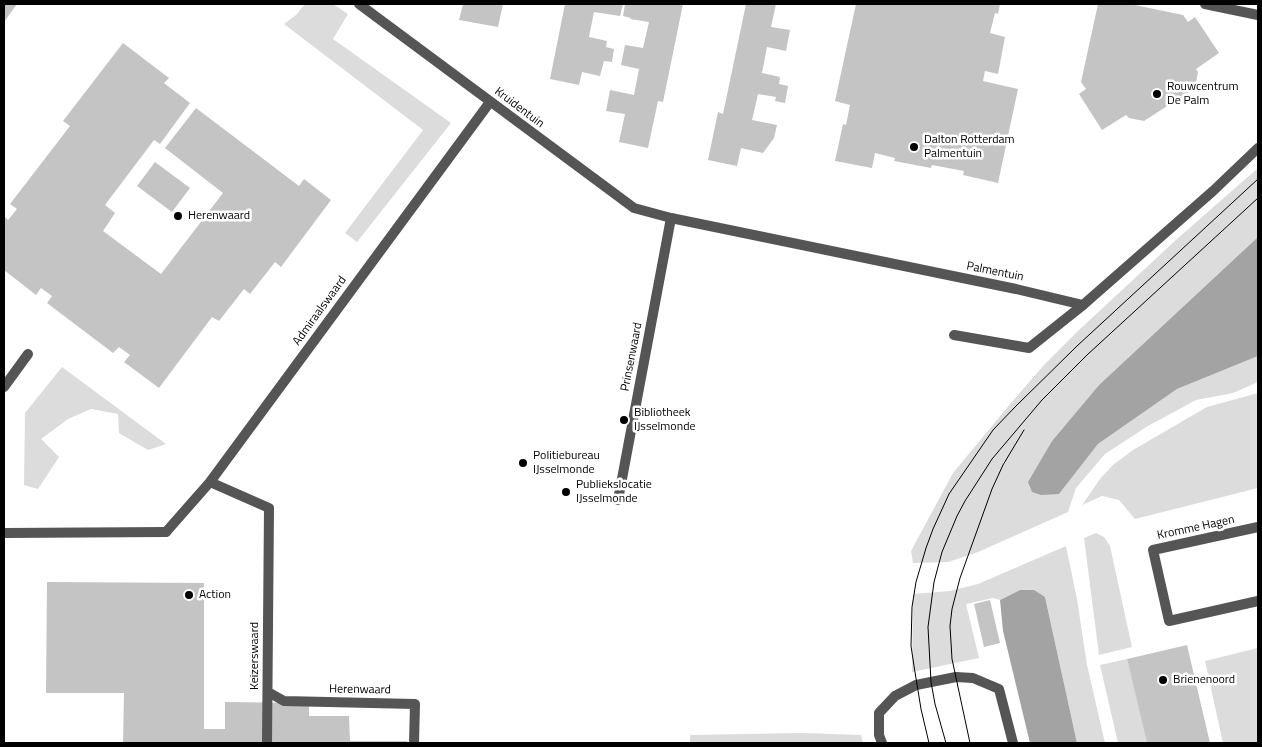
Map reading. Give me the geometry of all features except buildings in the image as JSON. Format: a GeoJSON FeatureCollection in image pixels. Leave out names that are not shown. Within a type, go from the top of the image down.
{"type":"FeatureCollection","features":[{"type":"Feature","properties":{"kind":"street","name":"Kruidentuin"},"geometry":{"type":"LineString","coordinates":[[359,4],[634,208],[671,218]]}},
{"type":"Feature","properties":{"kind":"street"},"geometry":{"type":"LineString","coordinates":[[1205,4],[1258,15]]}},
{"type":"Feature","properties":{"kind":"street","name":"Admiraalswaard"},"geometry":{"type":"LineString","coordinates":[[4,532],[166,532],[210,482],[490,102]]}},
{"type":"Feature","properties":{"kind":"street"},"geometry":{"type":"LineString","coordinates":[[954,335],[1029,348],[1083,305],[1193,210],[1258,148]]}},
{"type":"Feature","properties":{"kind":"street","name":"Palmentuin"},"geometry":{"type":"LineString","coordinates":[[671,218],[1016,289],[1083,305]]}},
{"type":"Feature","properties":{"kind":"street","name":"Prinsenwaard"},"geometry":{"type":"LineString","coordinates":[[618,500],[671,218]]}},
{"type":"Feature","properties":{"kind":"street"},"geometry":{"type":"LineString","coordinates":[[4,387],[28,354]]}},
{"type":"Feature","properties":{"kind":"street","name":"Keizerswaard"},"geometry":{"type":"LineString","coordinates":[[210,482],[269,508],[267,743]]}},
{"type":"Feature","properties":{"kind":"street","name":"Kromme Hagen"},"geometry":{"type":"LineString","coordinates":[[1258,527],[1153,550],[1169,621],[1258,602]]}},
{"type":"Feature","properties":{"kind":"street"},"geometry":{"type":"LineString","coordinates":[[882,743],[879,735],[879,712],[895,696],[916,685],[956,677],[973,678],[999,689],[1013,743]]}},
{"type":"Feature","properties":{"kind":"street","name":"Herenwaard"},"geometry":{"type":"LineString","coordinates":[[268,692],[284,701],[414,704],[414,743]]}},
{"type":"Feature","properties":{"kind":"shaded area"},"geometry":{"type":"Polygon","coordinates":[[[305,4],[333,4],[348,14],[333,39],[451,123],[357,242],[345,233],[423,130],[284,24],[296,15],[305,4]]]}},
{"type":"Feature","properties":{"kind":"shaded area"},"geometry":{"type":"Polygon","coordinates":[[[1258,168],[1258,237],[1099,385],[1052,441],[1029,482],[1059,494],[1098,444],[1177,389],[1258,356],[1258,382],[1233,393],[1196,400],[1148,426],[1105,454],[1076,488],[1068,512],[978,552],[948,562],[913,563],[911,551],[953,473],[1044,365],[1177,239],[1258,168]]]}},
{"type":"Feature","properties":{"kind":"shaded area"},"geometry":{"type":"Polygon","coordinates":[[[1258,237],[1258,356],[1177,389],[1098,444],[1059,494],[1041,495],[1032,492],[1028,482],[1052,441],[1099,385],[1258,237]]]}},
{"type":"Feature","properties":{"kind":"shaded area"},"geometry":{"type":"Polygon","coordinates":[[[62,367],[166,444],[148,450],[119,433],[118,414],[91,409],[68,419],[41,439],[59,457],[38,489],[24,485],[25,413],[62,367]]]}},
{"type":"Feature","properties":{"kind":"shaded area"},"geometry":{"type":"Polygon","coordinates":[[[1258,393],[1258,488],[1135,519],[1119,500],[1102,496],[1082,505],[1100,479],[1114,464],[1133,450],[1207,407],[1258,393]]]}},
{"type":"Feature","properties":{"kind":"shaded area"},"geometry":{"type":"Polygon","coordinates":[[[1096,533],[1104,537],[1110,546],[1132,647],[1099,655],[1084,538],[1096,533]]]}},
{"type":"Feature","properties":{"kind":"shaded area"},"geometry":{"type":"Polygon","coordinates":[[[1066,546],[1077,599],[1087,665],[1105,743],[1077,743],[1045,597],[1020,590],[1000,600],[993,598],[966,604],[979,658],[912,672],[913,594],[950,591],[978,584],[1066,546]]]}},
{"type":"Feature","properties":{"kind":"shaded area"},"geometry":{"type":"Polygon","coordinates":[[[1020,590],[1034,590],[1045,597],[1077,743],[1030,743],[1003,631],[1000,600],[1020,590]]]}},
{"type":"Feature","properties":{"kind":"shaded area"},"geometry":{"type":"Polygon","coordinates":[[[1258,648],[1258,743],[1223,743],[1205,661],[1258,648]]]}},
{"type":"Feature","properties":{"kind":"shaded area"},"geometry":{"type":"Polygon","coordinates":[[[1127,659],[1147,743],[1118,743],[1100,665],[1127,659]]]}},
{"type":"Feature","properties":{"kind":"shaded area"},"geometry":{"type":"Polygon","coordinates":[[[801,733],[861,735],[863,743],[690,743],[690,735],[801,733]]]}},
{"type":"Feature","properties":{"kind":"tram line"},"geometry":{"type":"LineString","coordinates":[[929,743],[921,709],[911,646],[912,607],[916,582],[926,548],[949,494],[993,430],[1016,406],[1077,346],[1258,179]]}},
{"type":"Feature","properties":{"kind":"tram line"},"geometry":{"type":"LineString","coordinates":[[946,743],[931,682],[928,627],[934,582],[942,552],[965,501],[992,459],[1042,400],[1087,355],[1258,198]]}},
{"type":"Feature","properties":{"kind":"tram line"},"geometry":{"type":"LineString","coordinates":[[970,743],[952,659],[950,626],[952,609],[960,578],[992,489],[1003,465],[1024,430]]}},
{"type":"Feature","properties":{"kind":"place","name":"Rouwcentrum De Palm"},"geometry":{"type":"Point","coordinates":[1157,94]}},
{"type":"Feature","properties":{"kind":"place","name":"Dalton Rotterdam Palmentuin"},"geometry":{"type":"Point","coordinates":[914,147]}},
{"type":"Feature","properties":{"kind":"place","name":"Herenwaard"},"geometry":{"type":"Point","coordinates":[178,216]}},
{"type":"Feature","properties":{"kind":"place","name":"Bibliotheek IJsselmonde"},"geometry":{"type":"Point","coordinates":[624,420]}},
{"type":"Feature","properties":{"kind":"place","name":"Politiebureau IJsselmonde"},"geometry":{"type":"Point","coordinates":[523,463]}},
{"type":"Feature","properties":{"kind":"place","name":"Publiekslocatie IJsselmonde"},"geometry":{"type":"Point","coordinates":[566,492]}},
{"type":"Feature","properties":{"kind":"place","name":"Action"},"geometry":{"type":"Point","coordinates":[189,595]}},
{"type":"Feature","properties":{"kind":"place","name":"Brienenoord"},"geometry":{"type":"Point","coordinates":[1163,680]}}]}
